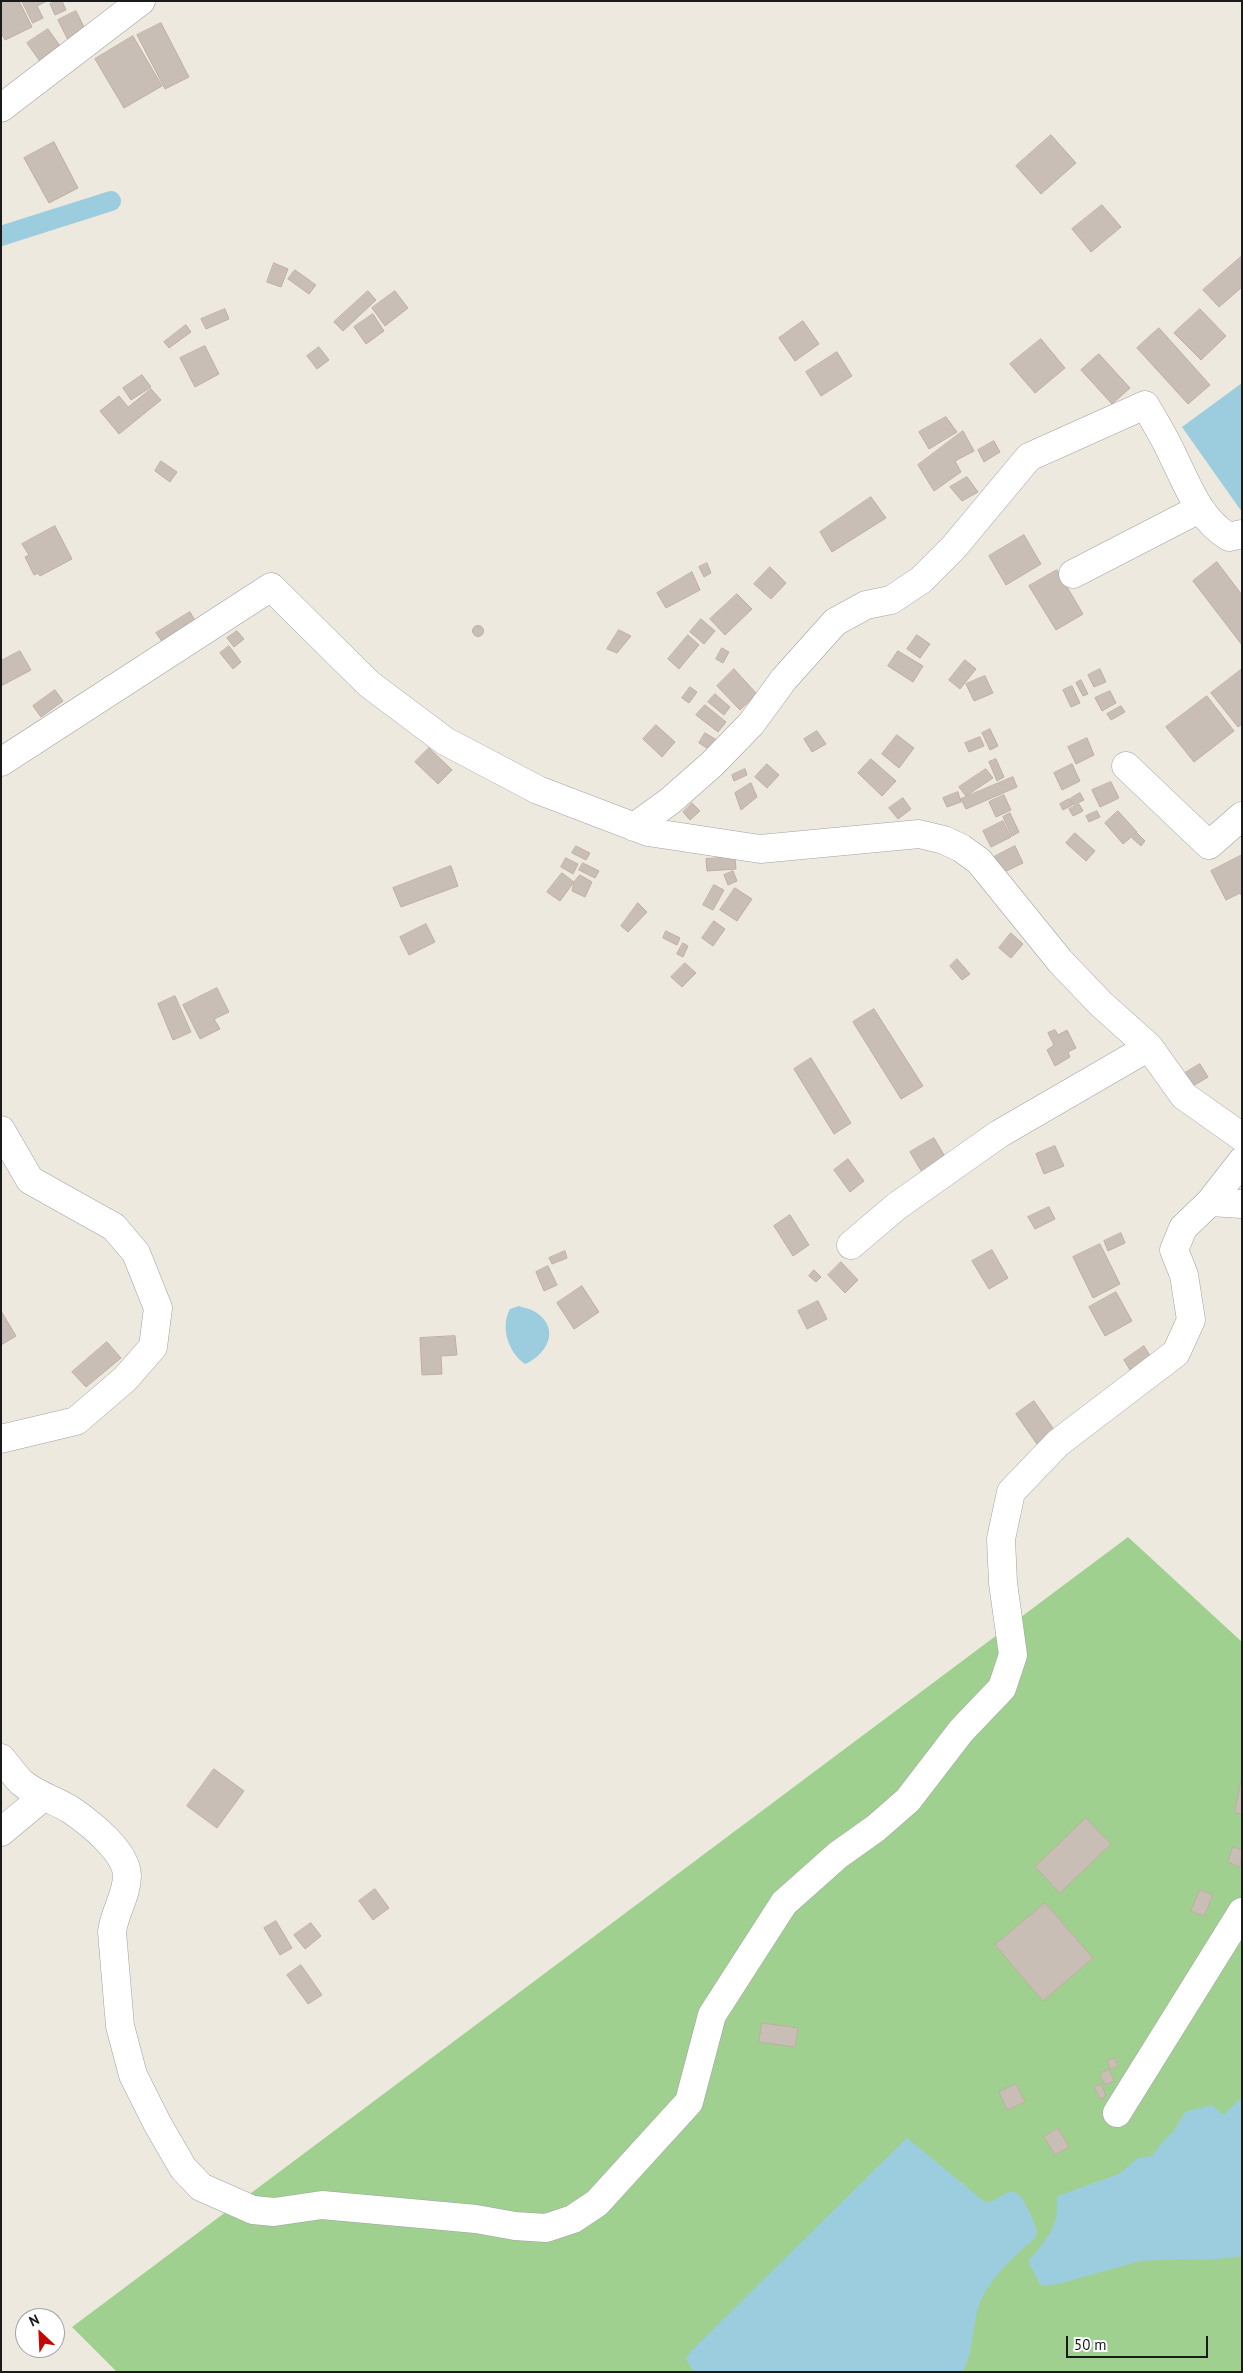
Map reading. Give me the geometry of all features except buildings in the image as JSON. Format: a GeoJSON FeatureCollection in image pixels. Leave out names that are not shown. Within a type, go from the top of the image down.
{"type":"FeatureCollection","features":[{"type":"Feature","properties":{"kind":"street"},"geometry":{"type":"LineString","coordinates":[[1,108],[141,1]]}},
{"type":"Feature","properties":{"kind":"street"},"geometry":{"type":"LineString","coordinates":[[634,827],[670,801],[711,765],[751,724],[784,679],[834,622],[866,605],[891,600],[921,580],[954,547],[1028,457],[1145,405],[1163,436],[1199,509],[1216,529],[1229,537],[1242,534]]}},
{"type":"Feature","properties":{"kind":"street"},"geometry":{"type":"LineString","coordinates":[[1073,574],[1199,509]]}},
{"type":"Feature","properties":{"kind":"street"},"geometry":{"type":"LineString","coordinates":[[1,762],[271,587],[369,684],[445,742],[538,790],[634,827],[648,832],[760,849],[919,834],[944,840],[961,848],[979,861],[1060,961],[1100,1003],[1149,1048],[1184,1096],[1242,1137]]}},
{"type":"Feature","properties":{"kind":"street"},"geometry":{"type":"LineString","coordinates":[[1126,766],[1209,845],[1242,816]]}},
{"type":"Feature","properties":{"kind":"street"},"geometry":{"type":"LineString","coordinates":[[851,1245],[897,1206],[999,1134],[1149,1048]]}},
{"type":"Feature","properties":{"kind":"street"},"geometry":{"type":"LineString","coordinates":[[1,1130],[30,1180],[114,1227],[136,1253],[158,1308],[153,1347],[125,1379],[76,1421],[1,1439]]}},
{"type":"Feature","properties":{"kind":"street"},"geometry":{"type":"LineString","coordinates":[[1,1758],[21,1782],[43,1797],[71,1810],[114,1846],[124,1862],[127,1876],[124,1892],[114,1918],[112,1932],[120,2026],[133,2075],[157,2123],[183,2168],[201,2187],[253,2210],[274,2212],[322,2206],[476,2219],[515,2226],[546,2228],[558,2226],[573,2219],[597,2203],[689,2102],[712,2015],[784,1903],[838,1855],[876,1828],[908,1800],[961,1730],[1002,1688],[1013,1655],[1003,1583],[1001,1539],[1011,1492],[1058,1443],[1176,1352],[1191,1320],[1184,1275],[1174,1250],[1183,1228],[1210,1202],[1242,1161]]}},
{"type":"Feature","properties":{"kind":"street"},"geometry":{"type":"LineString","coordinates":[[1210,1202],[1242,1204]]}},
{"type":"Feature","properties":{"kind":"street"},"geometry":{"type":"LineString","coordinates":[[1,1832],[43,1797]]}},
{"type":"Feature","properties":{"kind":"street"},"geometry":{"type":"LineString","coordinates":[[1118,2113],[1242,1912]]}},
{"type":"Feature","properties":{"kind":"green space"},"geometry":{"type":"Polygon","coordinates":[[[1128,1537],[1242,1642],[1242,2372],[117,2372],[72,2327],[1128,1537]]]}},
{"type":"Feature","properties":{"kind":"water"},"geometry":{"type":"Polygon","coordinates":[[[1242,383],[1242,512],[1182,427],[1242,383]]]}},
{"type":"Feature","properties":{"kind":"water"},"geometry":{"type":"Polygon","coordinates":[[[519,1306],[535,1312],[544,1320],[549,1334],[548,1342],[539,1355],[525,1364],[514,1353],[507,1339],[506,1331],[507,1316],[510,1309],[519,1306]]]}},
{"type":"Feature","properties":{"kind":"water"},"geometry":{"type":"Polygon","coordinates":[[[1242,2097],[1242,2256],[1209,2260],[1140,2261],[1062,2283],[1044,2286],[1040,2284],[1028,2261],[1042,2245],[1053,2226],[1056,2219],[1058,2196],[1119,2174],[1138,2158],[1152,2156],[1163,2141],[1173,2132],[1185,2112],[1212,2105],[1223,2115],[1242,2097]]]}},
{"type":"Feature","properties":{"kind":"water"},"geometry":{"type":"Polygon","coordinates":[[[907,2138],[985,2202],[992,2201],[1011,2192],[1019,2195],[1028,2209],[1037,2230],[1033,2240],[1001,2271],[982,2298],[976,2316],[969,2356],[963,2372],[694,2372],[686,2359],[690,2352],[907,2138]]]}},
{"type":"Feature","properties":{"kind":"waterway"},"geometry":{"type":"LineString","coordinates":[[1,236],[111,201]]}}]}
